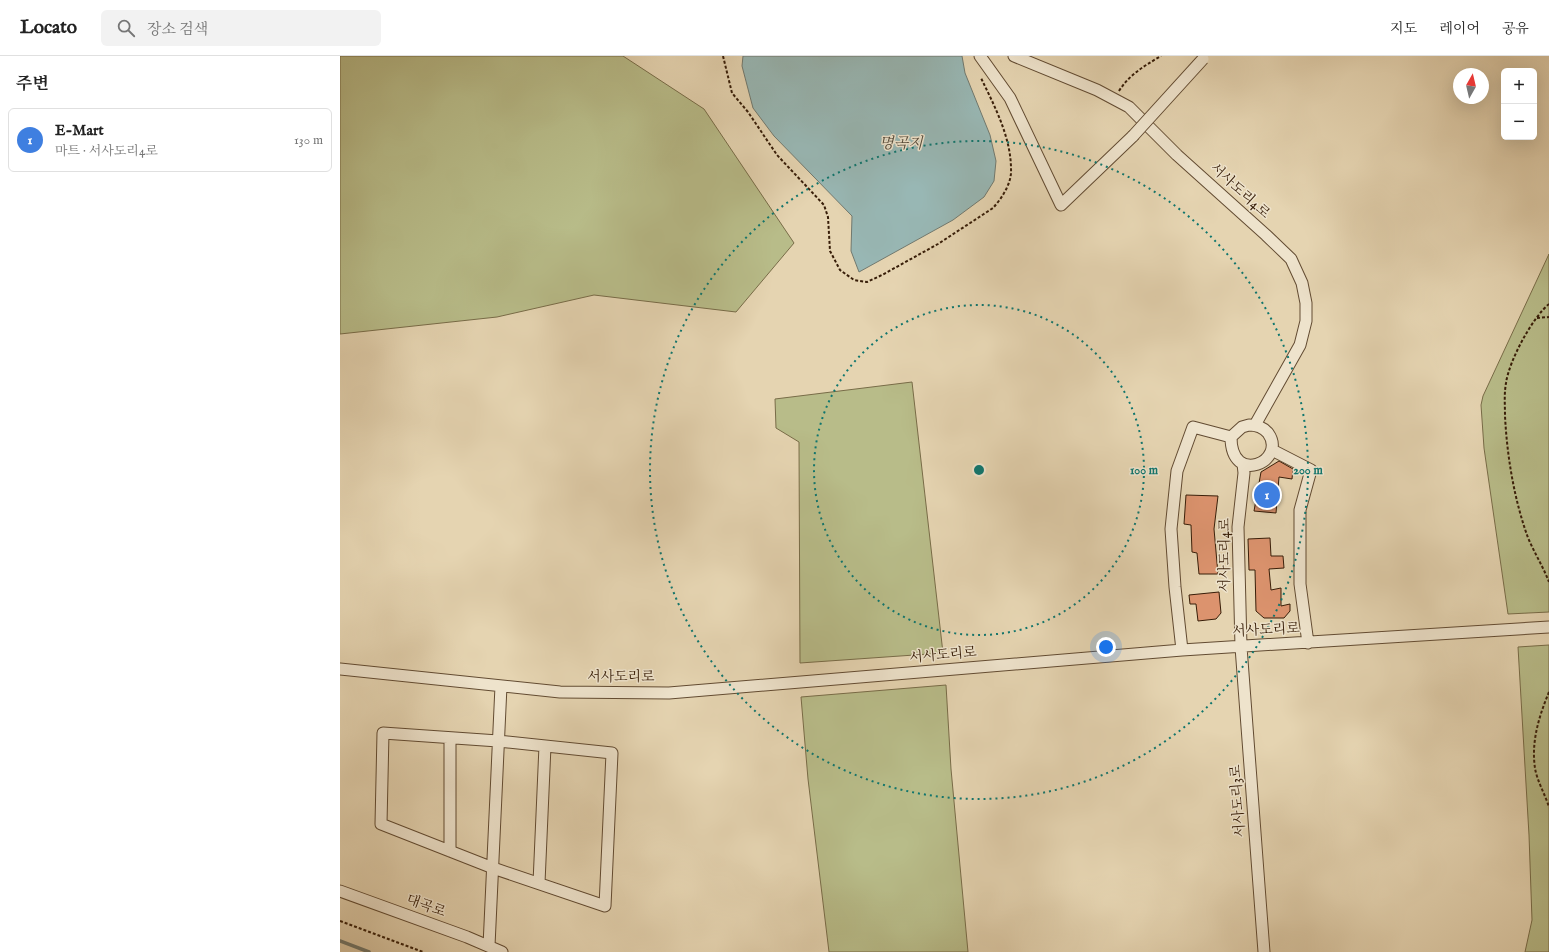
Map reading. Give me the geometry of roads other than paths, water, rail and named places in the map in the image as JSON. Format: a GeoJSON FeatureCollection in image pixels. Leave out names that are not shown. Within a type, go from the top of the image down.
{"type":"FeatureCollection","features":[{"type":"Feature","properties":{"kind":"street"},"geometry":{"type":"LineString","coordinates":[[980,56],[1010,98],[1061,205],[1133,136],[1204,57]]}},
{"type":"Feature","properties":{"kind":"street","name":"서사도리4로"},"geometry":{"type":"LineString","coordinates":[[1014,56],[1097,90],[1129,107],[1177,155],[1266,234],[1291,259],[1302,282],[1306,303],[1306,321],[1300,344],[1255,425]]}},
{"type":"Feature","properties":{"kind":"street"},"geometry":{"type":"LineString","coordinates":[[1255,425],[1267,431],[1270,437],[1272,450],[1264,462],[1250,466],[1243,464],[1233,455],[1231,448],[1231,437],[1242,427],[1255,425]]}},
{"type":"Feature","properties":{"kind":"street"},"geometry":{"type":"LineString","coordinates":[[1182,650],[1175,587],[1171,528],[1177,471],[1193,427],[1231,437]]}},
{"type":"Feature","properties":{"kind":"street"},"geometry":{"type":"LineString","coordinates":[[1272,450],[1311,470],[1300,510],[1300,584],[1308,643]]}},
{"type":"Feature","properties":{"kind":"street","name":"서사도리4로"},"geometry":{"type":"LineString","coordinates":[[1241,647],[1238,527],[1244,473],[1243,464]]}},
{"type":"Feature","properties":{"kind":"street","name":"서사도리로"},"geometry":{"type":"LineString","coordinates":[[340,669],[560,692],[669,693],[1182,650],[1549,627]]}},
{"type":"Feature","properties":{"kind":"street","name":"서사도리3로"},"geometry":{"type":"LineString","coordinates":[[1241,647],[1264,952]]}},
{"type":"Feature","properties":{"kind":"street"},"geometry":{"type":"LineString","coordinates":[[489,946],[501,686]]}},
{"type":"Feature","properties":{"kind":"street"},"geometry":{"type":"LineString","coordinates":[[383,733],[450,738],[498,741],[612,753],[605,906],[493,868],[382,824],[383,733]]}},
{"type":"Feature","properties":{"kind":"street"},"geometry":{"type":"LineString","coordinates":[[450,738],[450,851]]}},
{"type":"Feature","properties":{"kind":"street"},"geometry":{"type":"LineString","coordinates":[[539,884],[545,746]]}},
{"type":"Feature","properties":{"kind":"street","name":"대곡로"},"geometry":{"type":"LineString","coordinates":[[340,891],[467,937],[502,952]]}},
{"type":"Feature","properties":{"kind":"water","name":"명곡지"},"geometry":{"type":"Polygon","coordinates":[[[743,56],[962,56],[965,73],[990,135],[996,161],[994,181],[984,197],[953,220],[859,272],[851,251],[852,216],[774,136],[753,108],[742,66],[743,56]]]}},
{"type":"Feature","properties":{"kind":"waterway"},"geometry":{"type":"LineString","coordinates":[[340,941],[369,952]]}},
{"type":"Feature","properties":{"kind":"place","name":"E-Mart"},"geometry":{"type":"Point","coordinates":[1267,495]}}]}
